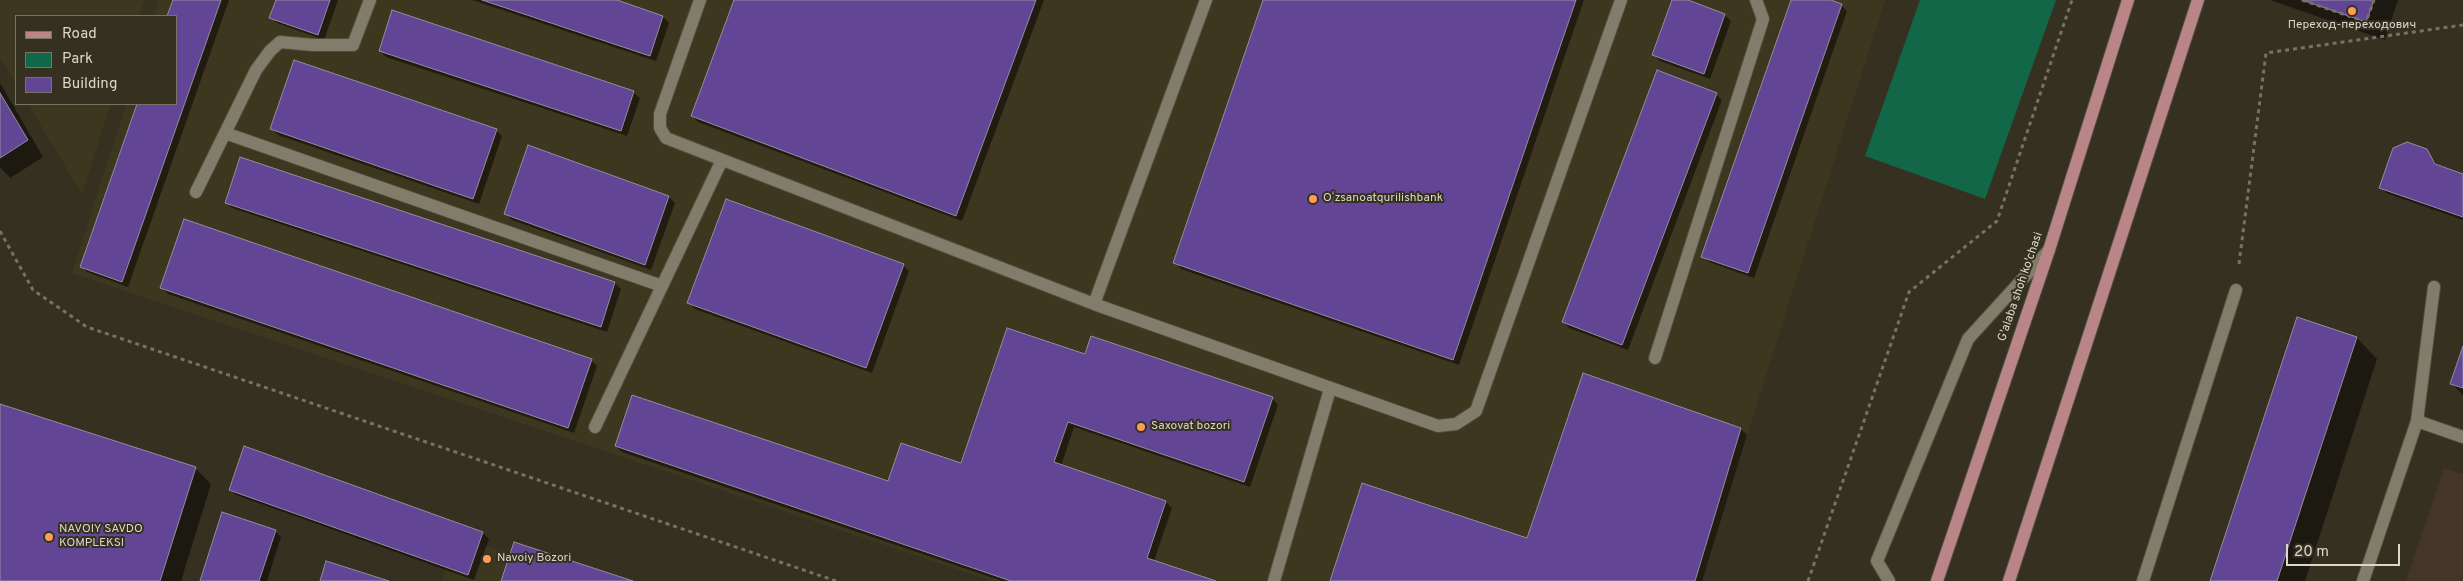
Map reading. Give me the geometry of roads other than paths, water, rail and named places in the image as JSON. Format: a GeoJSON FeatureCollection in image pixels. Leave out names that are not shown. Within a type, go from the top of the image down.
{"type":"FeatureCollection","features":[{"type":"Feature","properties":{"kind":"main road","name":"G'alaba shoh ko'chasi"},"geometry":{"type":"LineString","coordinates":[[1937,581],[2049,250],[2128,0]]}},
{"type":"Feature","properties":{"kind":"main road"},"geometry":{"type":"LineString","coordinates":[[2009,581],[2198,0]]}},
{"type":"Feature","properties":{"kind":"street"},"geometry":{"type":"LineString","coordinates":[[196,192],[256,70],[270,51],[280,42],[313,45],[353,45],[370,0]]}},
{"type":"Feature","properties":{"kind":"street"},"geometry":{"type":"LineString","coordinates":[[700,0],[660,114],[660,128],[666,138],[1094,304],[1438,426],[1456,424],[1476,411],[1621,0]]}},
{"type":"Feature","properties":{"kind":"street"},"geometry":{"type":"LineString","coordinates":[[1094,304],[1206,0]]}},
{"type":"Feature","properties":{"kind":"street"},"geometry":{"type":"LineString","coordinates":[[1654,358],[1762,19],[1756,0]]}},
{"type":"Feature","properties":{"kind":"street"},"geometry":{"type":"LineString","coordinates":[[225,133],[662,286]]}},
{"type":"Feature","properties":{"kind":"street"},"geometry":{"type":"LineString","coordinates":[[594,427],[722,160]]}},
{"type":"Feature","properties":{"kind":"street"},"geometry":{"type":"LineString","coordinates":[[1889,581],[1877,561],[1968,339],[2049,250]]}},
{"type":"Feature","properties":{"kind":"street"},"geometry":{"type":"LineString","coordinates":[[2363,581],[2417,421],[2434,287]]}},
{"type":"Feature","properties":{"kind":"street"},"geometry":{"type":"LineString","coordinates":[[2143,581],[2236,290]]}},
{"type":"Feature","properties":{"kind":"street"},"geometry":{"type":"LineString","coordinates":[[1274,581],[1330,389]]}},
{"type":"Feature","properties":{"kind":"street"},"geometry":{"type":"LineString","coordinates":[[2417,421],[2463,437]]}},
{"type":"Feature","properties":{"kind":"place","name":"Переход-переходович"},"geometry":{"type":"Point","coordinates":[2352,11]}},
{"type":"Feature","properties":{"kind":"place","name":"Oʻzsanoatqurilishbank"},"geometry":{"type":"Point","coordinates":[1313,199]}},
{"type":"Feature","properties":{"kind":"place","name":"Saxovat bozori"},"geometry":{"type":"Point","coordinates":[1141,427]}},
{"type":"Feature","properties":{"kind":"place","name":"NAVOIY SAVDO KOMPLEKSI"},"geometry":{"type":"Point","coordinates":[49,537]}},
{"type":"Feature","properties":{"kind":"place","name":"Navoiy Bozori"},"geometry":{"type":"Point","coordinates":[487,559]}}]}
